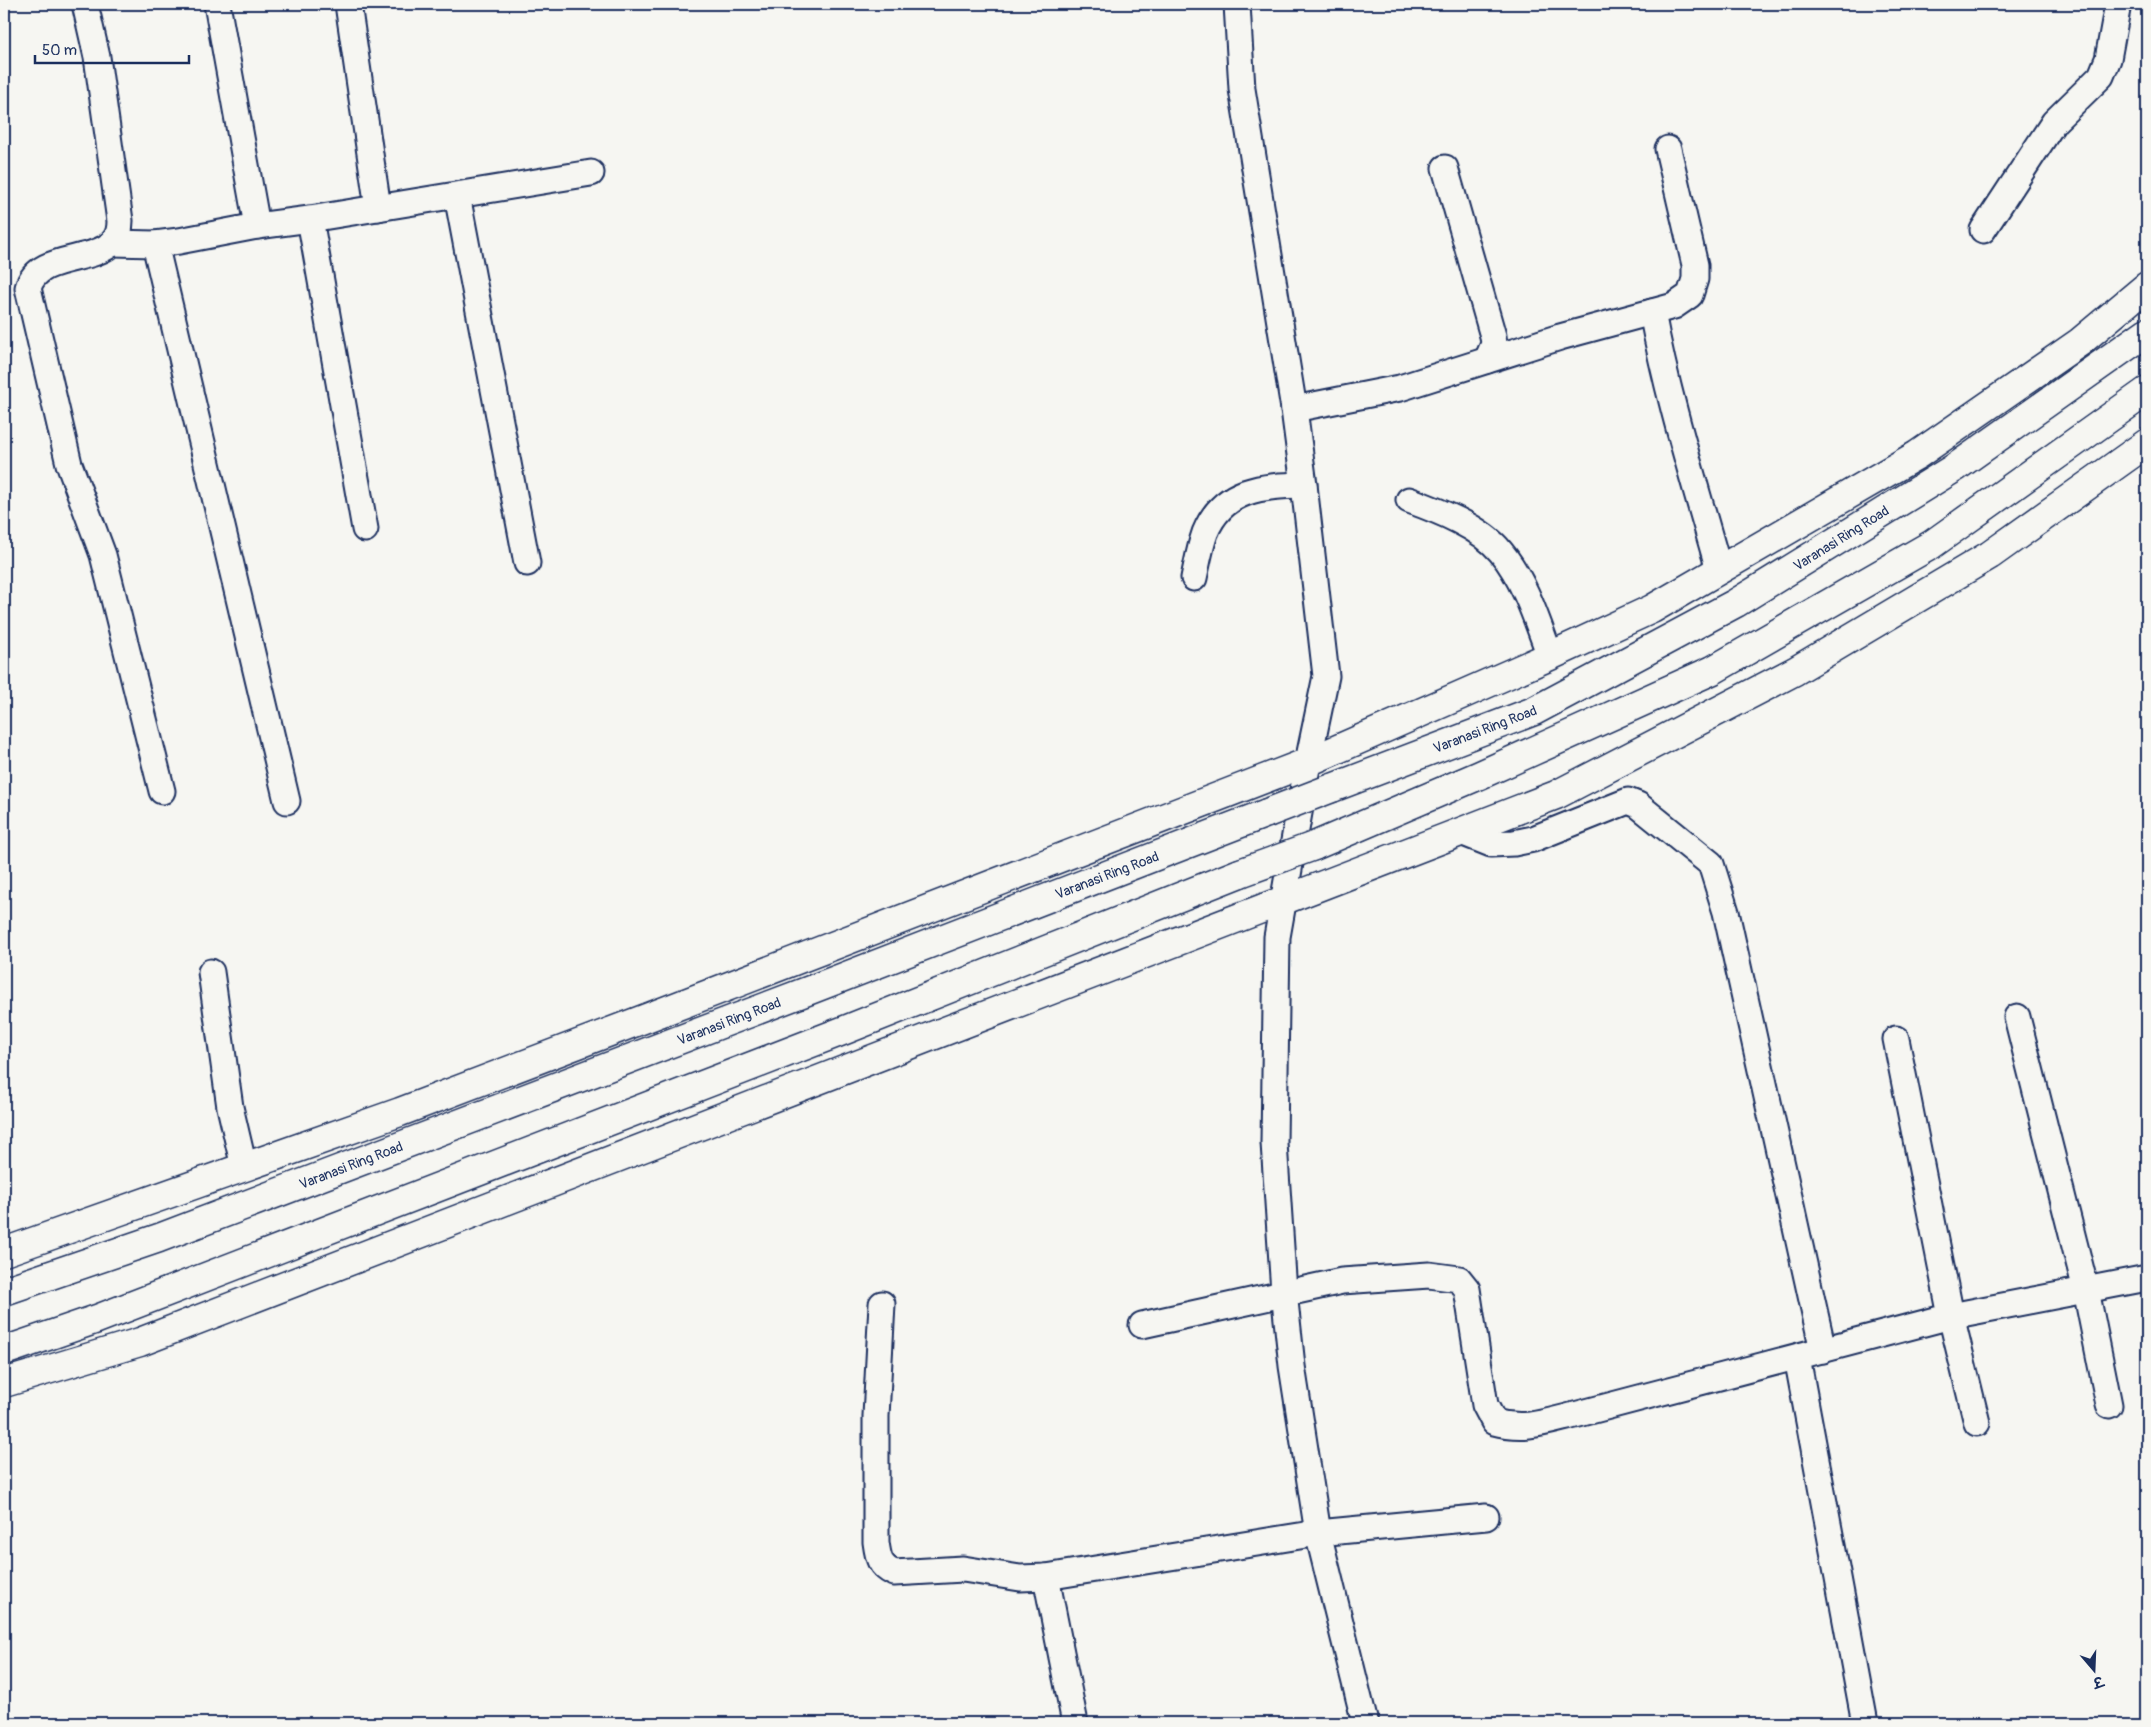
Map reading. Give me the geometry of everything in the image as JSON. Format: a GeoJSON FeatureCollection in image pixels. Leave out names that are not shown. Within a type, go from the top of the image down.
{"type":"FeatureCollection","features":[{"type":"Feature","properties":{"kind":"highway"},"geometry":{"type":"LineString","coordinates":[[4,1252],[400,1112],[594,1039],[1308,762],[1550,656],[1652,610],[1917,455],[2080,342],[2147,286]]}},
{"type":"Feature","properties":{"kind":"highway","name":"Varanasi Ring Road"},"geometry":{"type":"LineString","coordinates":[[4,1291],[159,1238],[1534,711],[1736,602],[1956,467],[2147,332]]}},
{"type":"Feature","properties":{"kind":"highway"},"geometry":{"type":"LineString","coordinates":[[4,1351],[107,1315],[845,1030],[1240,873],[1314,846],[1480,775],[1712,670],[1932,545],[2147,391]]}},
{"type":"Feature","properties":{"kind":"highway"},"geometry":{"type":"LineString","coordinates":[[4,1383],[140,1342],[1556,795],[1796,671],[1990,555],[2147,443]]}},
{"type":"Feature","properties":{"kind":"street"},"geometry":{"type":"LineString","coordinates":[[85,4],[97,57],[120,221],[119,232],[113,242]]}},
{"type":"Feature","properties":{"kind":"street"},"geometry":{"type":"LineString","coordinates":[[217,4],[257,226]]}},
{"type":"Feature","properties":{"kind":"street"},"geometry":{"type":"LineString","coordinates":[[348,4],[378,208]]}},
{"type":"Feature","properties":{"kind":"street"},"geometry":{"type":"LineString","coordinates":[[1237,4],[1242,89],[1294,409],[1326,676],[1308,762],[1277,936],[1274,1144],[1284,1292],[1292,1366],[1318,1533],[1365,1723]]}},
{"type":"Feature","properties":{"kind":"street"},"geometry":{"type":"LineString","coordinates":[[1983,230],[2054,122],[2101,76],[2108,59],[2118,4]]}},
{"type":"Feature","properties":{"kind":"street"},"geometry":{"type":"LineString","coordinates":[[1294,409],[1400,388],[1560,337],[1674,306],[1690,295],[1695,279],[1695,265],[1668,149]]}},
{"type":"Feature","properties":{"kind":"street"},"geometry":{"type":"LineString","coordinates":[[1445,168],[1493,336],[1494,344],[1487,360]]}},
{"type":"Feature","properties":{"kind":"street"},"geometry":{"type":"LineString","coordinates":[[162,791],[104,555],[68,464],[28,288],[30,279],[38,272],[52,265],[98,250],[113,242],[155,244],[591,173]]}},
{"type":"Feature","properties":{"kind":"street"},"geometry":{"type":"LineString","coordinates":[[457,195],[527,563]]}},
{"type":"Feature","properties":{"kind":"street"},"geometry":{"type":"LineString","coordinates":[[310,219],[365,529]]}},
{"type":"Feature","properties":{"kind":"street"},"geometry":{"type":"LineString","coordinates":[[155,244],[287,801]]}},
{"type":"Feature","properties":{"kind":"street"},"geometry":{"type":"LineString","coordinates":[[1652,312],[1675,416],[1719,570]]}},
{"type":"Feature","properties":{"kind":"street"},"geometry":{"type":"LineString","coordinates":[[1194,578],[1205,533],[1223,507],[1235,497],[1268,486],[1304,485]]}},
{"type":"Feature","properties":{"kind":"street"},"geometry":{"type":"LineString","coordinates":[[1409,500],[1440,511],[1487,538],[1501,552],[1519,581],[1550,656]]}},
{"type":"Feature","properties":{"kind":"street"},"geometry":{"type":"LineString","coordinates":[[1462,832],[1491,844],[1514,843],[1533,838],[1628,801],[1638,805],[1710,864],[1726,912],[1823,1350]]}},
{"type":"Feature","properties":{"kind":"street"},"geometry":{"type":"LineString","coordinates":[[211,972],[230,1107],[244,1168]]}},
{"type":"Feature","properties":{"kind":"street"},"geometry":{"type":"LineString","coordinates":[[2017,1017],[2086,1290],[2109,1405]]}},
{"type":"Feature","properties":{"kind":"street"},"geometry":{"type":"LineString","coordinates":[[1896,1039],[1951,1316],[1977,1424]]}},
{"type":"Feature","properties":{"kind":"street"},"geometry":{"type":"LineString","coordinates":[[1142,1325],[1284,1292],[1342,1281],[1429,1275],[1459,1279],[1468,1290],[1485,1404],[1494,1422],[1511,1426],[1532,1426],[1951,1316],[2147,1278]]}},
{"type":"Feature","properties":{"kind":"street"},"geometry":{"type":"LineString","coordinates":[[882,1304],[876,1416],[876,1542],[878,1560],[886,1569],[894,1572],[964,1569],[1020,1578],[1046,1577],[1318,1533],[1486,1517]]}},
{"type":"Feature","properties":{"kind":"street"},"geometry":{"type":"LineString","coordinates":[[1797,1357],[1864,1723]]}},
{"type":"Feature","properties":{"kind":"street"},"geometry":{"type":"LineString","coordinates":[[1046,1577],[1076,1723]]}}]}
